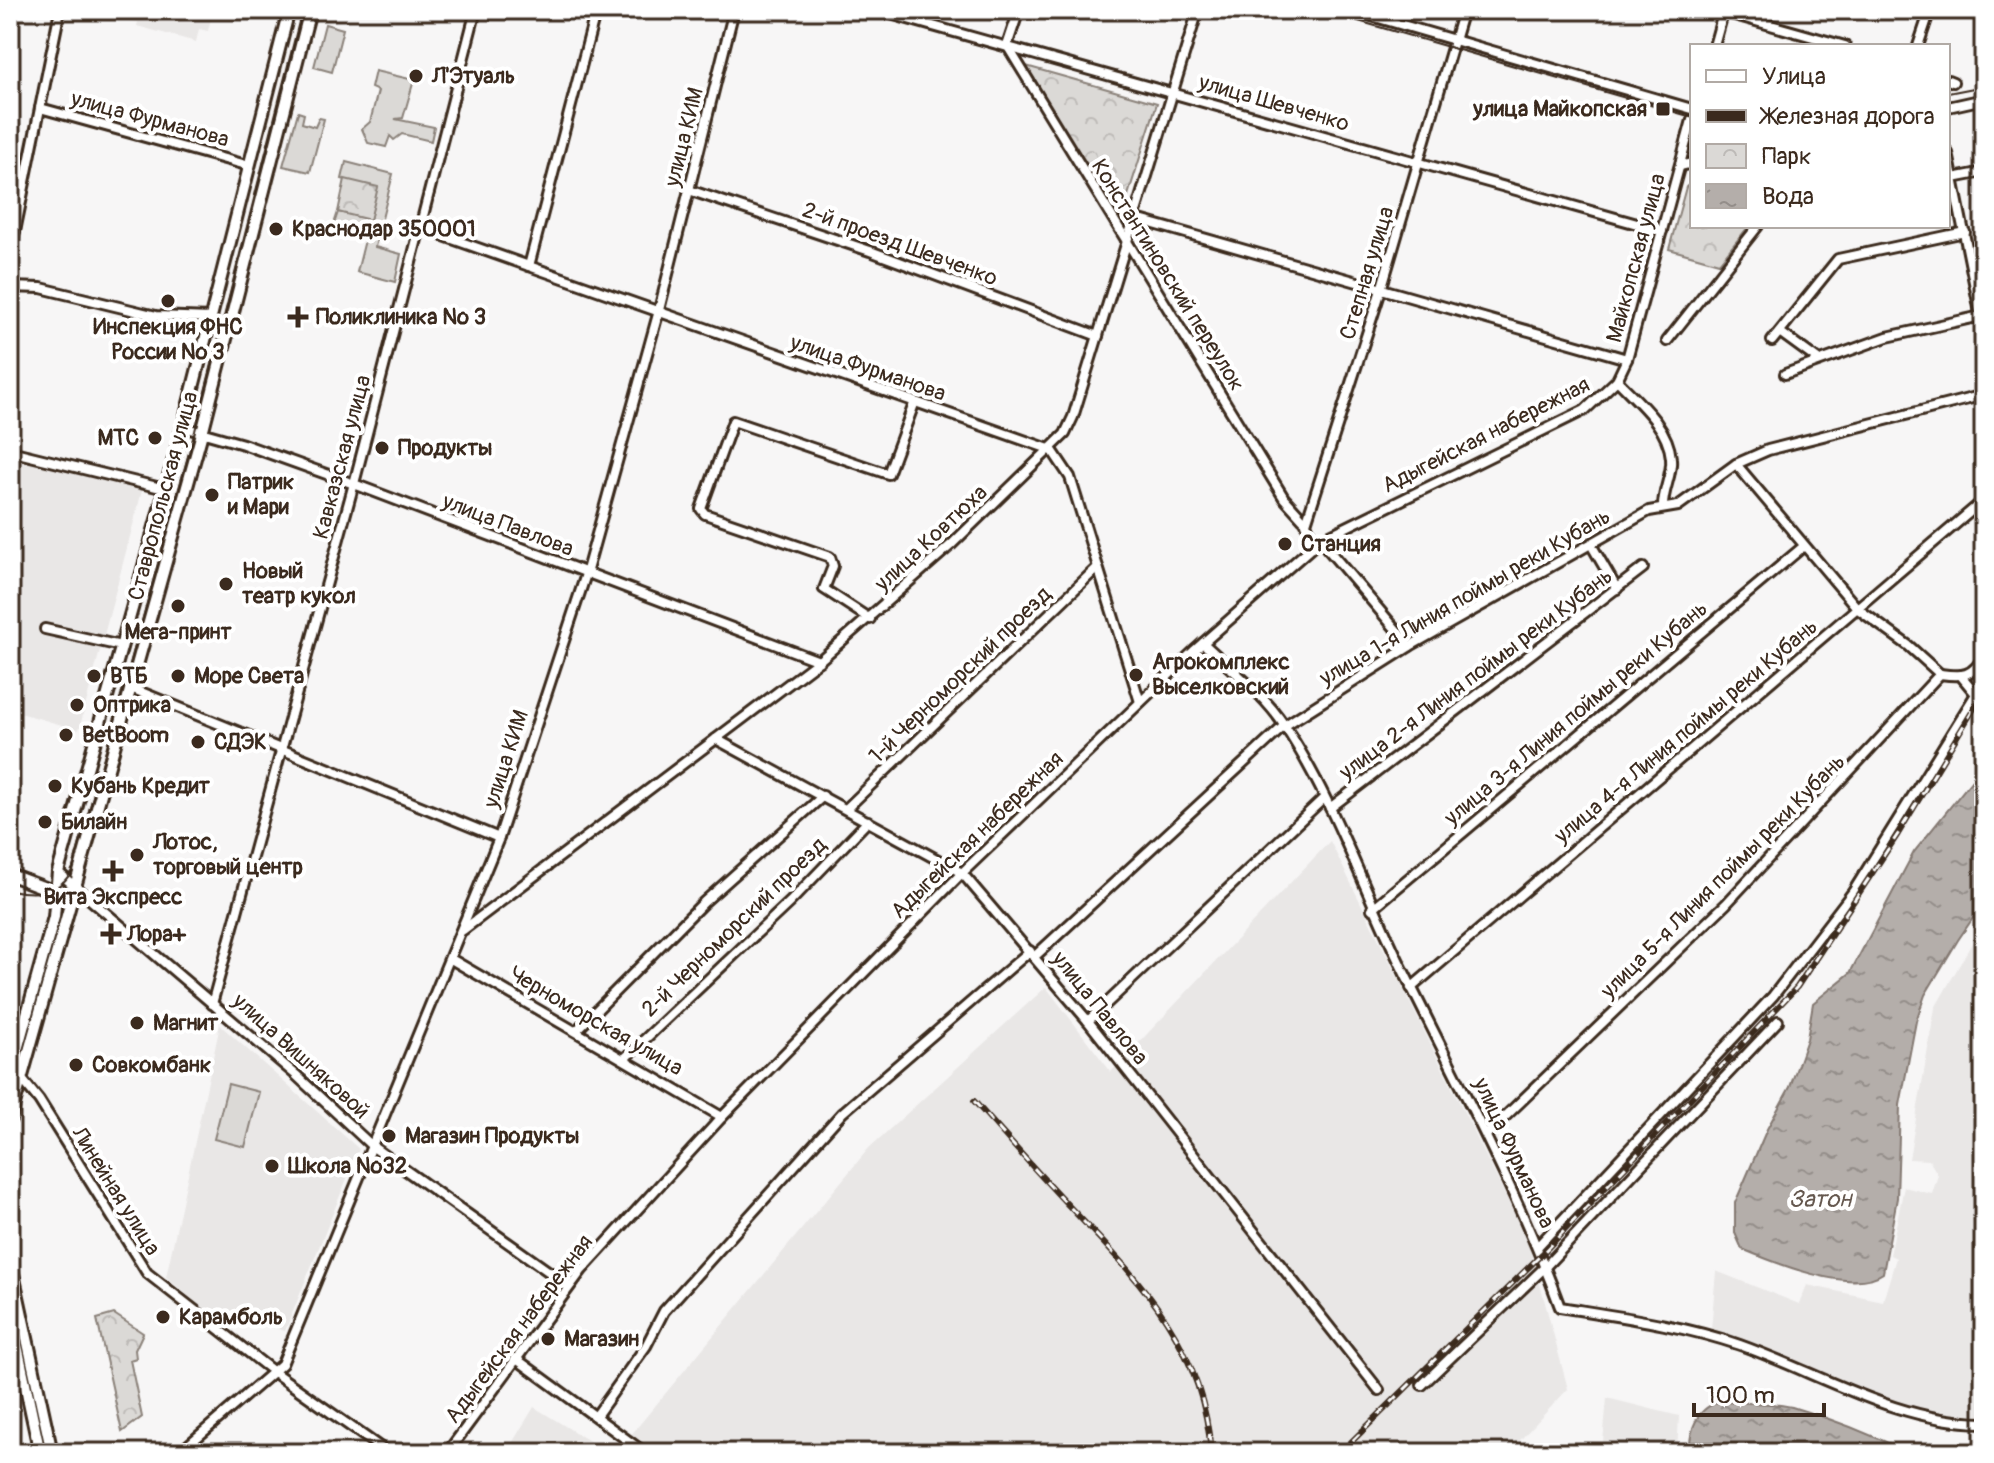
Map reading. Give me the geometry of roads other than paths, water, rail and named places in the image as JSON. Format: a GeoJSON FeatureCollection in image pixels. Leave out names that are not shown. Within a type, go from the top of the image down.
{"type":"FeatureCollection","features":[{"type":"Feature","properties":{"kind":"main road","name":"Ставропольская улица"},"geometry":{"type":"LineString","coordinates":[[10,1119],[16,1076],[56,898],[58,872],[183,427],[289,10]]}},
{"type":"Feature","properties":{"kind":"main road","name":"Ставропольская улица"},"geometry":{"type":"LineString","coordinates":[[16,1076],[77,887],[202,433],[310,10]]}},
{"type":"Feature","properties":{"kind":"main road"},"geometry":{"type":"LineString","coordinates":[[13,876],[44,880],[58,872]]}},
{"type":"Feature","properties":{"kind":"main road"},"geometry":{"type":"LineString","coordinates":[[13,876],[39,885],[56,898]]}},
{"type":"Feature","properties":{"kind":"main road","name":"Ставропольская улица"},"geometry":{"type":"LineString","coordinates":[[45,991],[58,925],[56,898]]}},
{"type":"Feature","properties":{"kind":"main road"},"geometry":{"type":"LineString","coordinates":[[10,1260],[52,1453]]}},
{"type":"Feature","properties":{"kind":"main road"},"geometry":{"type":"LineString","coordinates":[[10,1313],[40,1453]]}},
{"type":"Feature","properties":{"kind":"street"},"geometry":{"type":"LineString","coordinates":[[10,256],[60,10]]}},
{"type":"Feature","properties":{"kind":"street","name":"Кавказская улица"},"geometry":{"type":"LineString","coordinates":[[212,1004],[354,484],[476,10]]}},
{"type":"Feature","properties":{"kind":"street"},"geometry":{"type":"LineString","coordinates":[[529,266],[596,10]]}},
{"type":"Feature","properties":{"kind":"street","name":"улица КИМ"},"geometry":{"type":"LineString","coordinates":[[179,1453],[282,1364],[499,838],[586,574],[658,314],[734,10]]}},
{"type":"Feature","properties":{"kind":"street","name":"улица Шевченко"},"geometry":{"type":"LineString","coordinates":[[876,10],[1662,231]]}},
{"type":"Feature","properties":{"kind":"street"},"geometry":{"type":"LineString","coordinates":[[1007,46],[1019,10]]}},
{"type":"Feature","properties":{"kind":"street","name":"улица Ковтюха"},"geometry":{"type":"LineString","coordinates":[[462,931],[819,661],[870,619],[1052,450],[1073,417],[1198,10]]}},
{"type":"Feature","properties":{"kind":"street"},"geometry":{"type":"LineString","coordinates":[[1351,10],[1690,108]]}},
{"type":"Feature","properties":{"kind":"street","name":"Степная улица"},"geometry":{"type":"LineString","coordinates":[[1317,542],[1306,523],[1381,290],[1463,10]]}},
{"type":"Feature","properties":{"kind":"street"},"geometry":{"type":"LineString","coordinates":[[1919,44],[1930,10]]}},
{"type":"Feature","properties":{"kind":"street"},"geometry":{"type":"LineString","coordinates":[[1714,44],[1722,11],[1838,44]]}},
{"type":"Feature","properties":{"kind":"street","name":"Константиновский переулок"},"geometry":{"type":"LineString","coordinates":[[1007,46],[1284,498],[1303,519]]}},
{"type":"Feature","properties":{"kind":"street"},"geometry":{"type":"LineString","coordinates":[[1950,107],[1984,99]]}},
{"type":"Feature","properties":{"kind":"street","name":"улица Фурманова"},"geometry":{"type":"LineString","coordinates":[[40,108],[250,166]]}},
{"type":"Feature","properties":{"kind":"street","name":"Майкопская улица"},"geometry":{"type":"LineString","coordinates":[[1627,359],[1690,128]]}},
{"type":"Feature","properties":{"kind":"street"},"geometry":{"type":"LineString","coordinates":[[1950,163],[1984,332]]}},
{"type":"Feature","properties":{"kind":"street"},"geometry":{"type":"LineString","coordinates":[[1680,166],[1690,164]]}},
{"type":"Feature","properties":{"kind":"street"},"geometry":{"type":"LineString","coordinates":[[1953,178],[1984,172]]}},
{"type":"Feature","properties":{"kind":"street","name":"2-й проезд Шевченко"},"geometry":{"type":"LineString","coordinates":[[689,190],[884,256],[1098,336]]}},
{"type":"Feature","properties":{"kind":"street"},"geometry":{"type":"LineString","coordinates":[[1133,218],[1627,359]]}},
{"type":"Feature","properties":{"kind":"street","name":"улица Фурманова"},"geometry":{"type":"LineString","coordinates":[[421,228],[658,314],[1052,450]]}},
{"type":"Feature","properties":{"kind":"street"},"geometry":{"type":"LineString","coordinates":[[1667,341],[1756,228]]}},
{"type":"Feature","properties":{"kind":"street"},"geometry":{"type":"LineString","coordinates":[[1772,341],[1838,259],[1965,232]]}},
{"type":"Feature","properties":{"kind":"street"},"geometry":{"type":"LineString","coordinates":[[10,287],[41,288],[156,316],[211,318]]}},
{"type":"Feature","properties":{"kind":"street"},"geometry":{"type":"LineString","coordinates":[[1785,374],[1887,337],[1981,316]]}},
{"type":"Feature","properties":{"kind":"street"},"geometry":{"type":"LineString","coordinates":[[1781,333],[1818,360]]}},
{"type":"Feature","properties":{"kind":"street","name":"Адыгейская набережная"},"geometry":{"type":"LineString","coordinates":[[447,1453],[569,1286],[722,1117],[962,873],[1203,643],[1317,542],[1585,410],[1617,380],[1627,359]]}},
{"type":"Feature","properties":{"kind":"street"},"geometry":{"type":"LineString","coordinates":[[1617,380],[1663,430],[1672,460],[1663,508]]}},
{"type":"Feature","properties":{"kind":"street","name":"улица 1-я Линия поймы реки Кубань"},"geometry":{"type":"LineString","coordinates":[[596,1416],[646,1346],[664,1311],[842,1113],[1032,954],[1284,726],[1410,646],[1592,546],[1649,511],[1678,506],[1736,464],[1768,450],[1984,395]]}},
{"type":"Feature","properties":{"kind":"street"},"geometry":{"type":"LineString","coordinates":[[870,619],[824,589],[833,566],[830,557],[705,514],[701,509],[733,421],[888,474],[914,404]]}},
{"type":"Feature","properties":{"kind":"street","name":"улица Павлова"},"geometry":{"type":"LineString","coordinates":[[183,427],[354,484],[819,661]]}},
{"type":"Feature","properties":{"kind":"street"},"geometry":{"type":"LineString","coordinates":[[1052,450],[1070,477],[1140,702]]}},
{"type":"Feature","properties":{"kind":"street"},"geometry":{"type":"LineString","coordinates":[[10,451],[165,489]]}},
{"type":"Feature","properties":{"kind":"street"},"geometry":{"type":"LineString","coordinates":[[1736,464],[1858,609],[1909,646],[1940,674],[1962,677],[1974,673],[1984,656]]}},
{"type":"Feature","properties":{"kind":"street","name":"улица 4-я Линия поймы реки Кубань"},"geometry":{"type":"LineString","coordinates":[[1411,988],[1984,500]]}},
{"type":"Feature","properties":{"kind":"street"},"geometry":{"type":"LineString","coordinates":[[1317,542],[1410,646]]}},
{"type":"Feature","properties":{"kind":"street"},"geometry":{"type":"LineString","coordinates":[[1592,546],[1617,589]]}},
{"type":"Feature","properties":{"kind":"street","name":"улица 3-я Линия поймы реки Кубань"},"geometry":{"type":"LineString","coordinates":[[1372,909],[1804,546]]}},
{"type":"Feature","properties":{"kind":"street","name":"1-й Черноморский проезд"},"geometry":{"type":"LineString","coordinates":[[846,809],[1098,567]]}},
{"type":"Feature","properties":{"kind":"street","name":"улица 2-я Линия поймы реки Кубань"},"geometry":{"type":"LineString","coordinates":[[1330,808],[1643,568]]}},
{"type":"Feature","properties":{"kind":"street"},"geometry":{"type":"LineString","coordinates":[[45,629],[121,646]]}},
{"type":"Feature","properties":{"kind":"street","name":"улица Фурманова"},"geometry":{"type":"LineString","coordinates":[[1203,643],[1266,702],[1284,726],[1330,808],[1372,909],[1486,1135],[1538,1246],[1560,1307],[1692,1330],[1742,1346],[1893,1408],[1929,1419],[1984,1423]]}},
{"type":"Feature","properties":{"kind":"street","name":"улица 5-я Линия поймы реки Кубань"},"geometry":{"type":"LineString","coordinates":[[1486,1135],[1726,904],[1940,674]]}},
{"type":"Feature","properties":{"kind":"street"},"geometry":{"type":"LineString","coordinates":[[1538,1246],[1722,1054],[1773,996],[1853,892],[1976,694],[1962,677]]}},
{"type":"Feature","properties":{"kind":"street"},"geometry":{"type":"LineString","coordinates":[[131,688],[499,838]]}},
{"type":"Feature","properties":{"kind":"street","name":"улица Павлова"},"geometry":{"type":"LineString","coordinates":[[716,739],[962,873],[1088,1021],[1379,1390]]}},
{"type":"Feature","properties":{"kind":"street"},"geometry":{"type":"LineString","coordinates":[[576,1031],[704,902],[823,796]]}},
{"type":"Feature","properties":{"kind":"street","name":"улица 2-я Линия поймы реки Кубань"},"geometry":{"type":"LineString","coordinates":[[1088,1021],[1323,799]]}},
{"type":"Feature","properties":{"kind":"street","name":"2-й Черноморский проезд"},"geometry":{"type":"LineString","coordinates":[[625,1058],[790,902],[868,821]]}},
{"type":"Feature","properties":{"kind":"street","name":"улица Вишняковой"},"geometry":{"type":"LineString","coordinates":[[58,872],[373,1147],[569,1286]]}},
{"type":"Feature","properties":{"kind":"street","name":"Черноморская улица"},"geometry":{"type":"LineString","coordinates":[[451,959],[722,1117]]}},
{"type":"Feature","properties":{"kind":"street"},"geometry":{"type":"LineString","coordinates":[[1422,1385],[1545,1267],[1778,1021]]}},
{"type":"Feature","properties":{"kind":"street","name":"Линейная улица"},"geometry":{"type":"LineString","coordinates":[[16,1076],[39,1100],[137,1263],[275,1373],[388,1453]]}},
{"type":"Feature","properties":{"kind":"street"},"geometry":{"type":"LineString","coordinates":[[515,1358],[645,1453]]}},
{"type":"Feature","properties":{"kind":"water","name":"Затон"},"geometry":{"type":"Polygon","coordinates":[[[1984,765],[1984,911],[1973,918],[1958,940],[1925,995],[1916,1021],[1900,1105],[1897,1198],[1883,1273],[1869,1279],[1833,1279],[1742,1249],[1735,1233],[1735,1203],[1767,1129],[1790,1087],[1807,1039],[1813,1003],[1850,973],[1914,852],[1984,765]]]}},
{"type":"Feature","properties":{"kind":"water"},"geometry":{"type":"Polygon","coordinates":[[[1723,1401],[1792,1407],[1852,1427],[1909,1453],[1689,1453],[1693,1427],[1701,1413],[1723,1401]]]}},
{"type":"Feature","properties":{"kind":"tram line"},"geometry":{"type":"LineString","coordinates":[[10,890],[46,891],[62,884],[73,868],[195,431],[302,10]]}},
{"type":"Feature","properties":{"kind":"tram line"},"geometry":{"type":"LineString","coordinates":[[1320,10],[1690,116]]}},
{"type":"Feature","properties":{"kind":"tram line"},"geometry":{"type":"LineString","coordinates":[[1950,93],[1984,86]]}},
{"type":"Feature","properties":{"kind":"railway"},"geometry":{"type":"LineString","coordinates":[[1340,1453],[1542,1254],[1797,987],[1898,834],[1984,692]]}},
{"type":"Feature","properties":{"kind":"railway"},"geometry":{"type":"LineString","coordinates":[[974,1101],[1119,1260],[1163,1316],[1195,1378],[1211,1453]]}},
{"type":"Feature","properties":{"kind":"place","name":"Л'Этуаль"},"geometry":{"type":"Point","coordinates":[416,76]}},
{"type":"Feature","properties":{"kind":"place","name":"улица Майкопская"},"geometry":{"type":"Point","coordinates":[1663,109]}},
{"type":"Feature","properties":{"kind":"place","name":"Краснодар 350001"},"geometry":{"type":"Point","coordinates":[276,229]}},
{"type":"Feature","properties":{"kind":"place","name":"Инспекция ФНС России № 3"},"geometry":{"type":"Point","coordinates":[168,301]}},
{"type":"Feature","properties":{"kind":"place","name":"Поликлиника № 3"},"geometry":{"type":"Point","coordinates":[298,317]}},
{"type":"Feature","properties":{"kind":"place","name":"МТС"},"geometry":{"type":"Point","coordinates":[155,438]}},
{"type":"Feature","properties":{"kind":"place","name":"Продукты"},"geometry":{"type":"Point","coordinates":[382,448]}},
{"type":"Feature","properties":{"kind":"place","name":"Патрик и Мари"},"geometry":{"type":"Point","coordinates":[212,495]}},
{"type":"Feature","properties":{"kind":"place","name":"Станция"},"geometry":{"type":"Point","coordinates":[1285,544]}},
{"type":"Feature","properties":{"kind":"place","name":"Новый театр кукол"},"geometry":{"type":"Point","coordinates":[226,584]}},
{"type":"Feature","properties":{"kind":"place","name":"Мега-принт"},"geometry":{"type":"Point","coordinates":[178,606]}},
{"type":"Feature","properties":{"kind":"place","name":"Агрокомплекс Выселковский"},"geometry":{"type":"Point","coordinates":[1136,675]}},
{"type":"Feature","properties":{"kind":"place","name":"ВТБ"},"geometry":{"type":"Point","coordinates":[94,676]}},
{"type":"Feature","properties":{"kind":"place","name":"Море Света"},"geometry":{"type":"Point","coordinates":[178,676]}},
{"type":"Feature","properties":{"kind":"place","name":"Оптрика"},"geometry":{"type":"Point","coordinates":[77,705]}},
{"type":"Feature","properties":{"kind":"place","name":"BetBoom"},"geometry":{"type":"Point","coordinates":[66,735]}},
{"type":"Feature","properties":{"kind":"place","name":"СДЭК"},"geometry":{"type":"Point","coordinates":[198,742]}},
{"type":"Feature","properties":{"kind":"place","name":"Кубань Кредит"},"geometry":{"type":"Point","coordinates":[55,786]}},
{"type":"Feature","properties":{"kind":"place","name":"Билайн"},"geometry":{"type":"Point","coordinates":[45,822]}},
{"type":"Feature","properties":{"kind":"place","name":"Лотос, торговый центр"},"geometry":{"type":"Point","coordinates":[137,855]}},
{"type":"Feature","properties":{"kind":"place","name":"Вита Экспресс"},"geometry":{"type":"Point","coordinates":[113,871]}},
{"type":"Feature","properties":{"kind":"place","name":"Лора+"},"geometry":{"type":"Point","coordinates":[111,934]}},
{"type":"Feature","properties":{"kind":"place","name":"Магнит"},"geometry":{"type":"Point","coordinates":[137,1023]}},
{"type":"Feature","properties":{"kind":"place","name":"Совкомбанк"},"geometry":{"type":"Point","coordinates":[76,1065]}},
{"type":"Feature","properties":{"kind":"place","name":"Магазин Продукты"},"geometry":{"type":"Point","coordinates":[389,1136]}},
{"type":"Feature","properties":{"kind":"place","name":"Школа №32"},"geometry":{"type":"Point","coordinates":[272,1166]}},
{"type":"Feature","properties":{"kind":"place","name":"Карамболь"},"geometry":{"type":"Point","coordinates":[163,1317]}},
{"type":"Feature","properties":{"kind":"place","name":"Магазин"},"geometry":{"type":"Point","coordinates":[548,1339]}}]}
